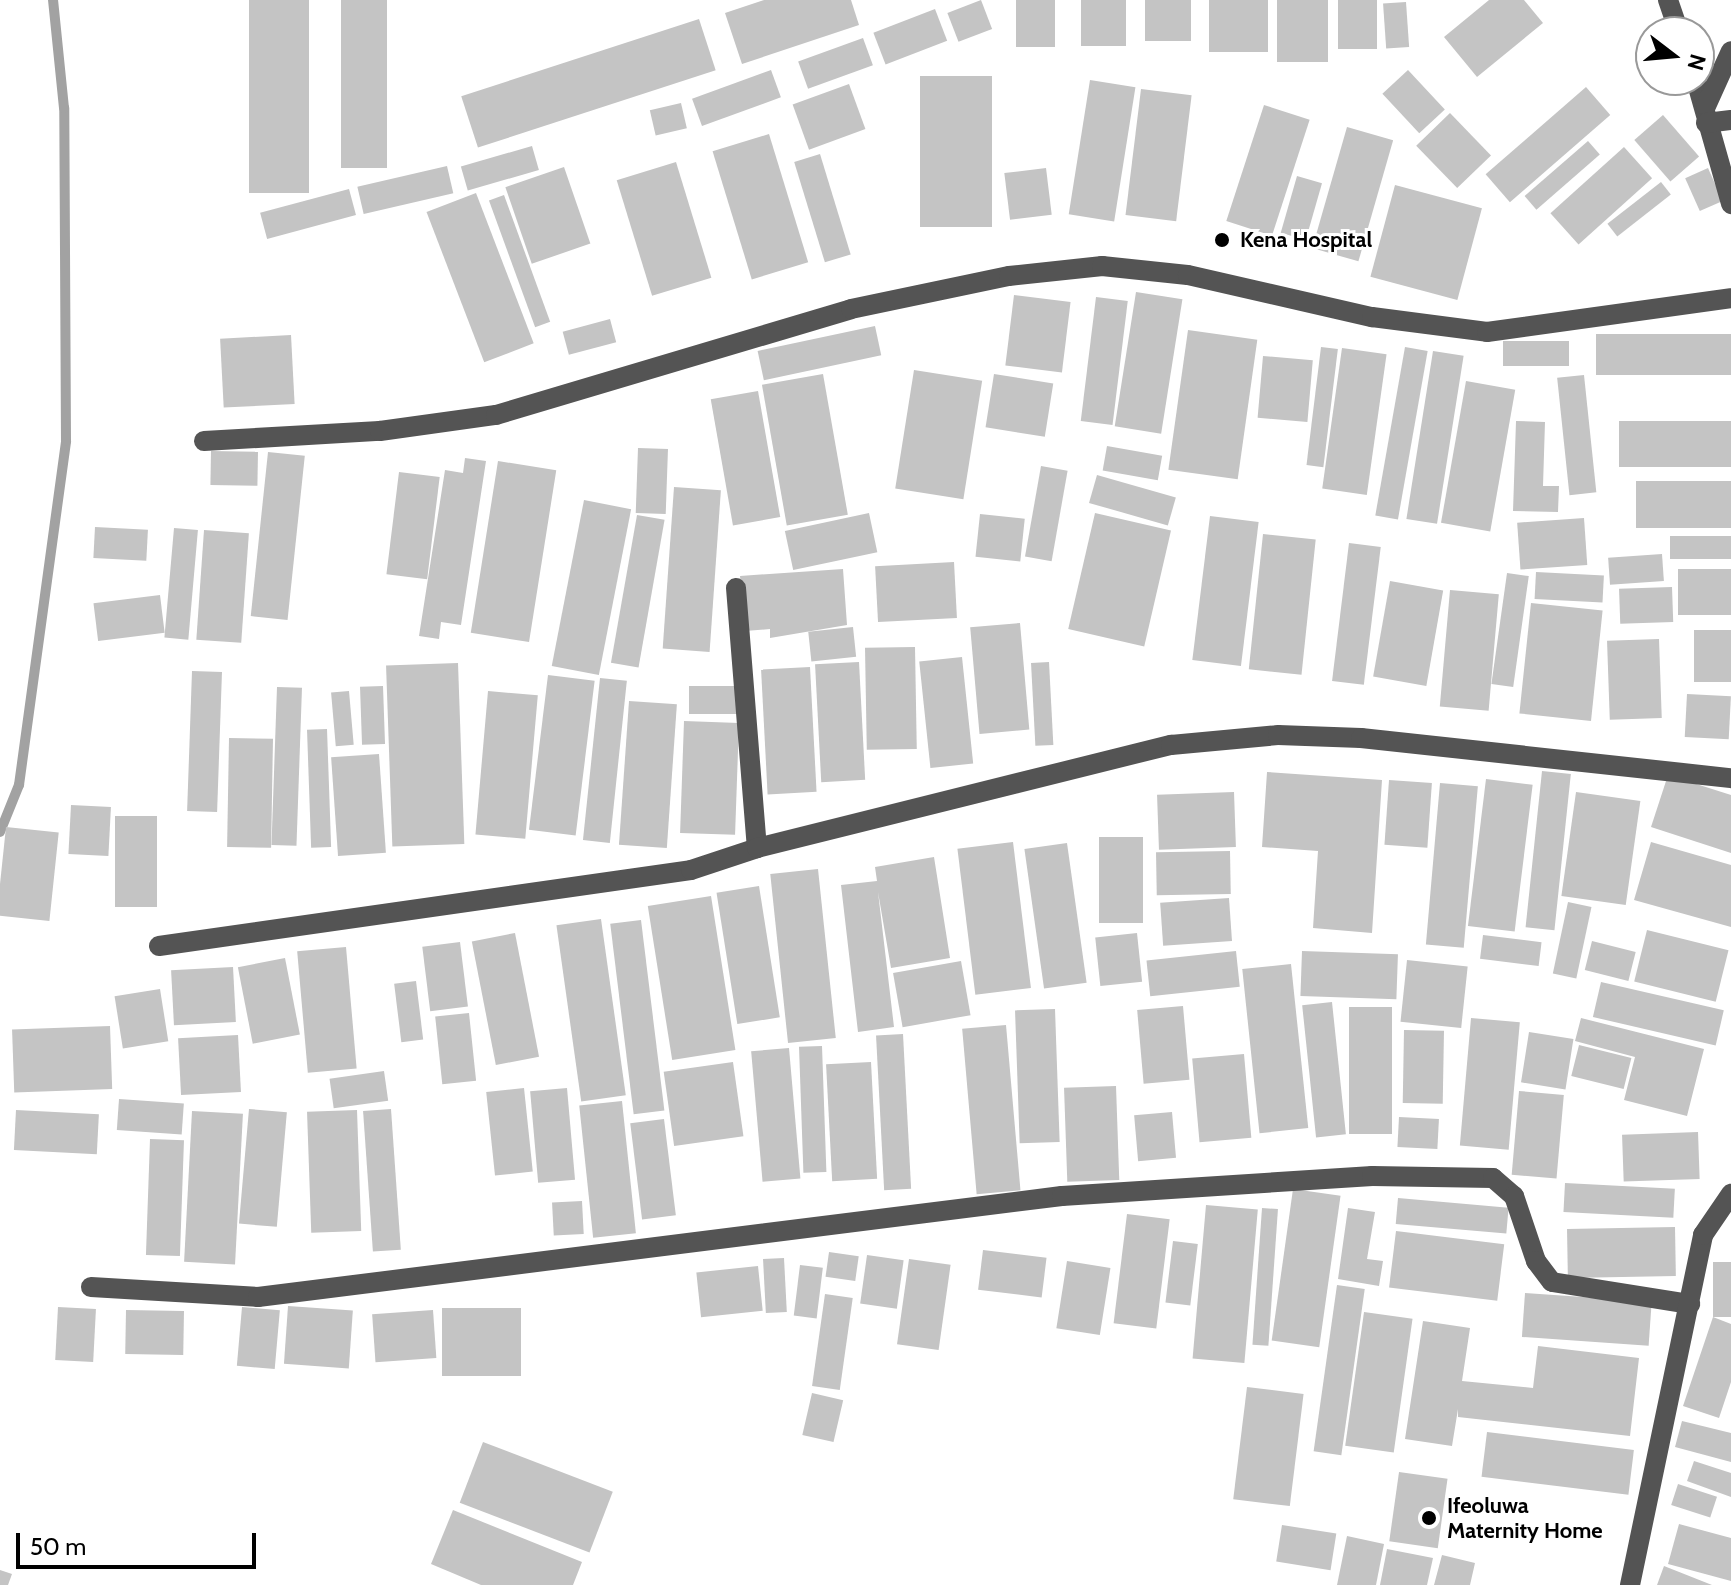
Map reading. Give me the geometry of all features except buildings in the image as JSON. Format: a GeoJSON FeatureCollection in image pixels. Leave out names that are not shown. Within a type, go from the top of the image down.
{"type":"FeatureCollection","features":[{"type":"Feature","properties":{"kind":"street"},"geometry":{"type":"LineString","coordinates":[[1706,114],[1731,51]]}},
{"type":"Feature","properties":{"kind":"street"},"geometry":{"type":"LineString","coordinates":[[1701,96],[1731,204]]}},
{"type":"Feature","properties":{"kind":"street"},"geometry":{"type":"LineString","coordinates":[[1706,114],[1731,120]]}},
{"type":"Feature","properties":{"kind":"street"},"geometry":{"type":"LineString","coordinates":[[204,441],[380,431],[496,415],[851,309],[1009,276],[1102,266],[1188,275],[1372,317],[1487,332],[1731,298]]}},
{"type":"Feature","properties":{"kind":"street"},"geometry":{"type":"LineString","coordinates":[[736,588],[757,848]]}},
{"type":"Feature","properties":{"kind":"street"},"geometry":{"type":"LineString","coordinates":[[159,946],[691,870],[757,848],[1171,745],[1278,735],[1361,738],[1731,778]]}},
{"type":"Feature","properties":{"kind":"street"},"geometry":{"type":"LineString","coordinates":[[91,1287],[258,1297],[1062,1196],[1372,1176],[1493,1178],[1514,1196],[1536,1261],[1552,1282],[1690,1304]]}},
{"type":"Feature","properties":{"kind":"street"},"geometry":{"type":"LineString","coordinates":[[1630,1585],[1703,1235],[1731,1194]]}},
{"type":"Feature","properties":{"kind":"waterway"},"geometry":{"type":"LineString","coordinates":[[0,832],[19,785],[66,441],[64,108],[53,0]]}},
{"type":"Feature","properties":{"kind":"place","name":"Kena Hospital"},"geometry":{"type":"Point","coordinates":[1222,240]}},
{"type":"Feature","properties":{"kind":"place","name":"Ifeoluwa Maternity Home"},"geometry":{"type":"Point","coordinates":[1429,1518]}}]}
